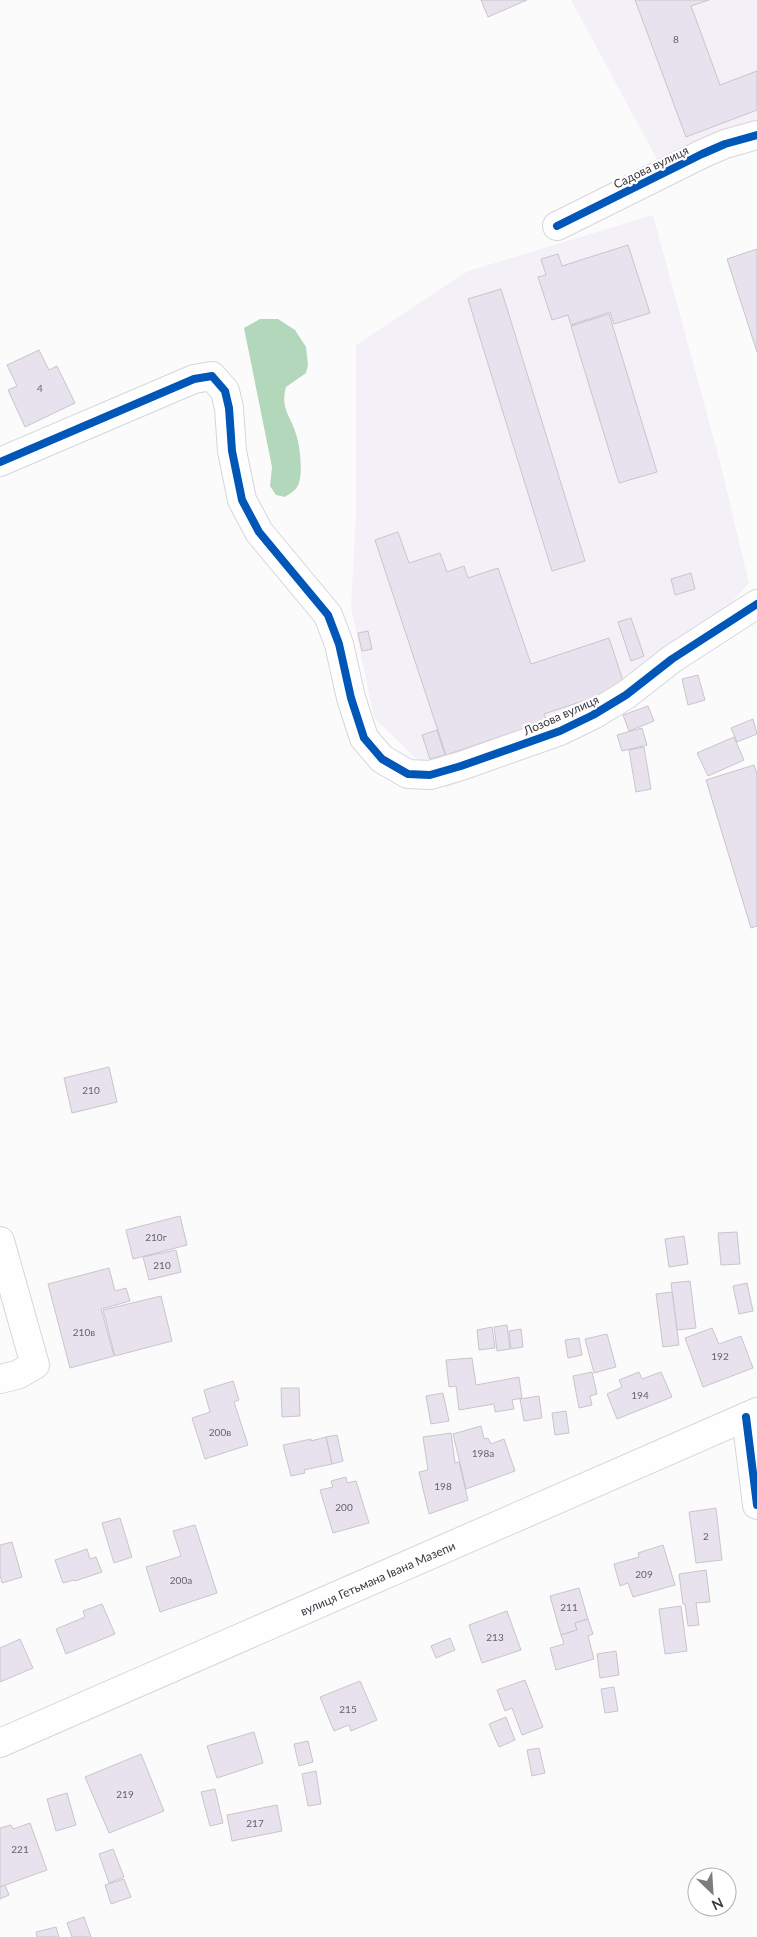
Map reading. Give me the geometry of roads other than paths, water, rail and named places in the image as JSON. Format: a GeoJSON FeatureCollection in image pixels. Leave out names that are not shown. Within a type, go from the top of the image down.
{"type":"FeatureCollection","features":[{"type":"Feature","properties":{"kind":"street","name":"Садова вулиця"},"geometry":{"type":"LineString","coordinates":[[557,226],[702,154],[725,144],[757,135]]}},
{"type":"Feature","properties":{"kind":"street","name":"Лозова вулиця"},"geometry":{"type":"LineString","coordinates":[[0,462],[194,379],[212,376],[226,390],[232,450],[242,500],[259,532],[328,615],[339,644],[351,698],[364,738],[382,759],[408,774],[430,774],[461,766],[560,731],[593,715],[626,696],[672,659],[757,604]]}},
{"type":"Feature","properties":{"kind":"street"},"geometry":{"type":"LineString","coordinates":[[0,1241],[35,1365],[17,1375],[0,1378]]}},
{"type":"Feature","properties":{"kind":"street"},"geometry":{"type":"LineString","coordinates":[[751,1414],[757,1505]]}},
{"type":"Feature","properties":{"kind":"street","name":"вулиця Гетьмана Івана Мазепи"},"geometry":{"type":"LineString","coordinates":[[0,1743],[751,1414]]}}]}
